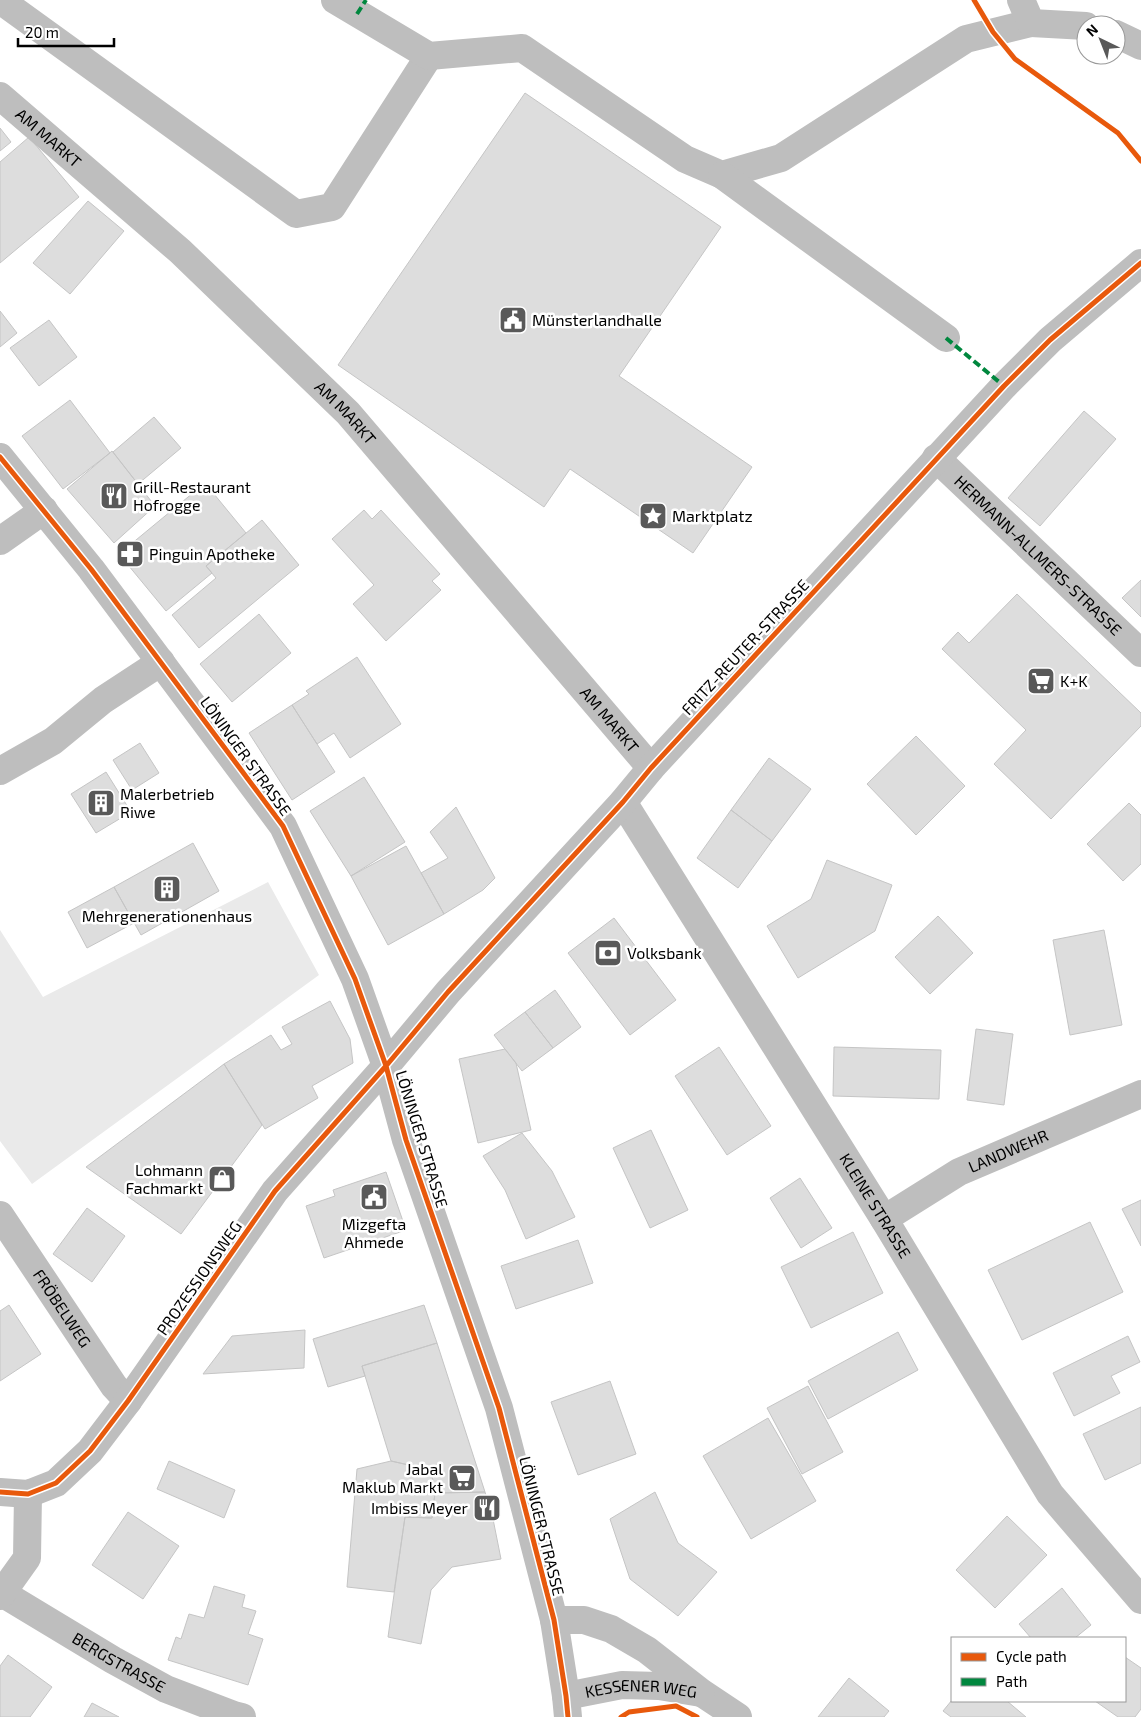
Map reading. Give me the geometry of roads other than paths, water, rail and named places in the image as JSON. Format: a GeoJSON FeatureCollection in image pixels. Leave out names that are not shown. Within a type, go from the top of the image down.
{"type":"FeatureCollection","features":[{"type":"Feature","properties":{"kind":"street"},"geometry":{"type":"LineString","coordinates":[[0,0],[296,214],[332,207],[429,56]]}},
{"type":"Feature","properties":{"kind":"street"},"geometry":{"type":"LineString","coordinates":[[336,0],[429,56],[522,48],[685,159],[722,174],[946,338]]}},
{"type":"Feature","properties":{"kind":"street"},"geometry":{"type":"LineString","coordinates":[[722,174],[781,158],[966,39],[1026,11],[1076,24]]}},
{"type":"Feature","properties":{"kind":"street"},"geometry":{"type":"LineString","coordinates":[[1126,39],[1141,46]]}},
{"type":"Feature","properties":{"kind":"street","name":"AM MARKT"},"geometry":{"type":"LineString","coordinates":[[0,96],[180,251],[348,413],[650,768]]}},
{"type":"Feature","properties":{"kind":"street","name":"FRITZ-REUTER-STRASSE"},"geometry":{"type":"LineString","coordinates":[[386,1066],[448,992],[623,802],[650,768],[936,458],[1050,340],[1141,263]]}},
{"type":"Feature","properties":{"kind":"street","name":"LÖNINGER STRASSE"},"geometry":{"type":"LineString","coordinates":[[0,457],[44,510],[161,662],[283,826],[355,979],[386,1066],[406,1140],[499,1408],[554,1620],[567,1707]]}},
{"type":"Feature","properties":{"kind":"street","name":"HERMANN-ALLMERS-STRASSE"},"geometry":{"type":"LineString","coordinates":[[936,458],[1141,653]]}},
{"type":"Feature","properties":{"kind":"street"},"geometry":{"type":"LineString","coordinates":[[0,541],[44,510]]}},
{"type":"Feature","properties":{"kind":"street"},"geometry":{"type":"LineString","coordinates":[[0,771],[54,741],[102,700],[161,662]]}},
{"type":"Feature","properties":{"kind":"street","name":"KLEINE STRASSE"},"geometry":{"type":"LineString","coordinates":[[623,802],[884,1219],[1050,1494],[1141,1600]]}},
{"type":"Feature","properties":{"kind":"street","name":"PROZESSIONSWEG"},"geometry":{"type":"LineString","coordinates":[[28,1494],[56,1483],[90,1451],[128,1401],[275,1191],[386,1066]]}},
{"type":"Feature","properties":{"kind":"street","name":"LANDWEHR"},"geometry":{"type":"LineString","coordinates":[[884,1219],[959,1172],[1141,1094]]}},
{"type":"Feature","properties":{"kind":"street","name":"FRÖBELWEG"},"geometry":{"type":"LineString","coordinates":[[0,1216],[114,1386],[128,1401]]}},
{"type":"Feature","properties":{"kind":"street"},"geometry":{"type":"LineString","coordinates":[[0,1492],[28,1494],[27,1558],[1,1595]]}},
{"type":"Feature","properties":{"kind":"street","name":"BERGSTRASSE"},"geometry":{"type":"LineString","coordinates":[[1,1595],[166,1689],[242,1717]]}},
{"type":"Feature","properties":{"kind":"street"},"geometry":{"type":"LineString","coordinates":[[554,1620],[584,1620],[611,1629],[647,1650],[702,1693]]}},
{"type":"Feature","properties":{"kind":"street","name":"KESSENER WEG"},"geometry":{"type":"LineString","coordinates":[[567,1707],[622,1685],[659,1686],[702,1693],[738,1717]]}},
{"type":"Feature","properties":{"kind":"place","name":"Münsterlandhalle"},"geometry":{"type":"Point","coordinates":[513,320]}},
{"type":"Feature","properties":{"kind":"place","name":"Grill-Restaurant Hofrogge"},"geometry":{"type":"Point","coordinates":[114,496]}},
{"type":"Feature","properties":{"kind":"place","name":"Marktplatz"},"geometry":{"type":"Point","coordinates":[653,516]}},
{"type":"Feature","properties":{"kind":"place","name":"Pinguin Apotheke"},"geometry":{"type":"Point","coordinates":[130,554]}},
{"type":"Feature","properties":{"kind":"place","name":"K+K"},"geometry":{"type":"Point","coordinates":[1041,681]}},
{"type":"Feature","properties":{"kind":"place","name":"Malerbetrieb Riwe"},"geometry":{"type":"Point","coordinates":[101,803]}},
{"type":"Feature","properties":{"kind":"place","name":"Mehrgenerationenhaus"},"geometry":{"type":"Point","coordinates":[167,889]}},
{"type":"Feature","properties":{"kind":"place","name":"Volksbank"},"geometry":{"type":"Point","coordinates":[608,953]}},
{"type":"Feature","properties":{"kind":"place","name":"Lohmann Fachmarkt"},"geometry":{"type":"Point","coordinates":[222,1179]}},
{"type":"Feature","properties":{"kind":"place","name":"Mizgefta Ahmede"},"geometry":{"type":"Point","coordinates":[374,1197]}},
{"type":"Feature","properties":{"kind":"place","name":"Jabal Maklub Markt"},"geometry":{"type":"Point","coordinates":[462,1478]}},
{"type":"Feature","properties":{"kind":"place","name":"Imbiss Meyer"},"geometry":{"type":"Point","coordinates":[487,1508]}}]}
